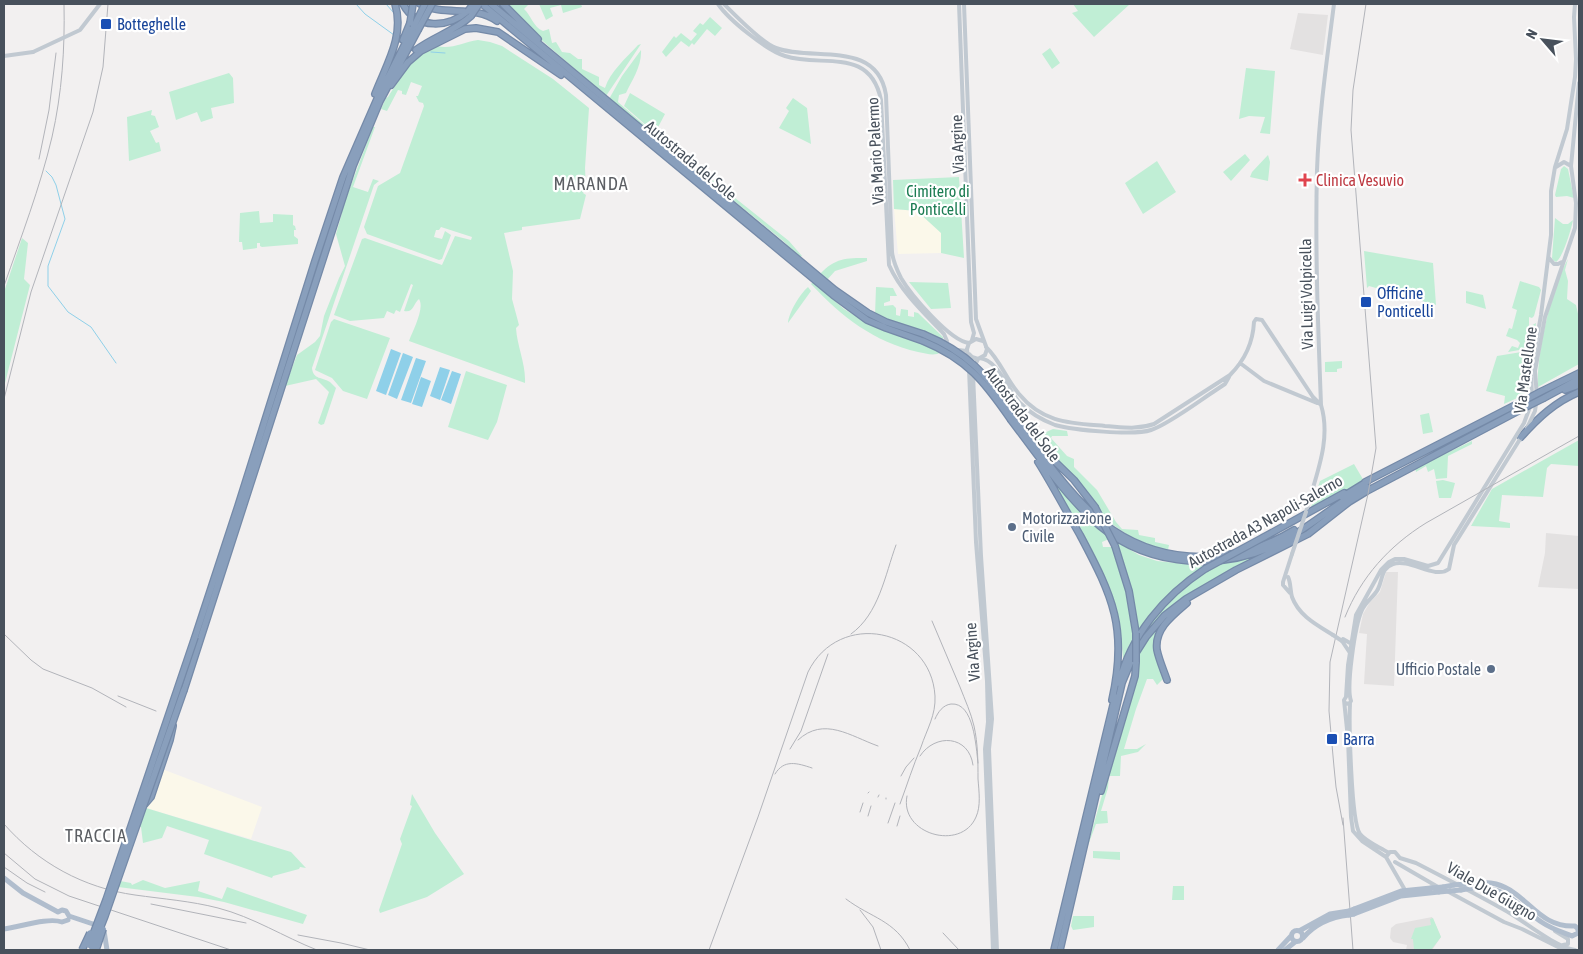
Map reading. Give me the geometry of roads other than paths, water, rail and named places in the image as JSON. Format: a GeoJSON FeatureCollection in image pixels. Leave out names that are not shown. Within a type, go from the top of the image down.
{"type":"FeatureCollection","features":[{"type":"Feature","properties":{"kind":"highway"},"geometry":{"type":"LineString","coordinates":[[86,950],[103,916],[235,516],[343,177],[396,40],[399,22],[396,4]]}},
{"type":"Feature","properties":{"kind":"highway"},"geometry":{"type":"LineString","coordinates":[[403,4],[416,18],[433,24],[456,20],[468,11],[473,4]]}},
{"type":"Feature","properties":{"kind":"highway"},"geometry":{"type":"LineString","coordinates":[[392,67],[410,23],[413,4]]}},
{"type":"Feature","properties":{"kind":"highway"},"geometry":{"type":"LineString","coordinates":[[420,4],[435,9],[469,11],[487,15],[535,48]]}},
{"type":"Feature","properties":{"kind":"highway"},"geometry":{"type":"LineString","coordinates":[[362,130],[425,4]]}},
{"type":"Feature","properties":{"kind":"highway"},"geometry":{"type":"LineString","coordinates":[[91,950],[173,722],[353,166],[380,101],[432,4]]}},
{"type":"Feature","properties":{"kind":"highway"},"geometry":{"type":"LineString","coordinates":[[380,101],[415,51],[424,44],[465,22],[481,4]]}},
{"type":"Feature","properties":{"kind":"highway","name":"Autostrada del Sole"},"geometry":{"type":"LineString","coordinates":[[481,4],[858,314],[886,328],[940,341],[960,353],[978,368],[992,384],[1014,419]]}},
{"type":"Feature","properties":{"kind":"highway","name":"Autostrada del Sole"},"geometry":{"type":"LineString","coordinates":[[491,4],[747,217],[860,308],[886,322],[923,337]]}},
{"type":"Feature","properties":{"kind":"highway"},"geometry":{"type":"LineString","coordinates":[[503,4],[570,70]]}},
{"type":"Feature","properties":{"kind":"highway"},"geometry":{"type":"LineString","coordinates":[[407,63],[421,51],[465,29],[476,28],[498,32],[609,110]]}},
{"type":"Feature","properties":{"kind":"highway","name":"Autostrada A3 Napoli-Salerno"},"geometry":{"type":"LineString","coordinates":[[1060,950],[1122,683],[1132,659],[1154,627],[1176,606],[1224,576],[1308,534],[1356,498],[1522,409],[1578,375]]}},
{"type":"Feature","properties":{"kind":"highway"},"geometry":{"type":"LineString","coordinates":[[1543,395],[1579,385]]}},
{"type":"Feature","properties":{"kind":"highway"},"geometry":{"type":"LineString","coordinates":[[1521,437],[1548,410],[1579,392]]}},
{"type":"Feature","properties":{"kind":"highway","name":"Autostrada A3 Napoli-Salerno"},"geometry":{"type":"LineString","coordinates":[[1054,950],[1121,675],[1136,639],[1167,599],[1205,568],[1352,488],[1523,401],[1543,395]]}},
{"type":"Feature","properties":{"kind":"highway"},"geometry":{"type":"LineString","coordinates":[[1014,419],[1026,436],[1101,575],[1111,600],[1117,625],[1119,654],[1115,686],[1103,743]]}},
{"type":"Feature","properties":{"kind":"highway"},"geometry":{"type":"LineString","coordinates":[[1014,419],[1026,436],[1074,480],[1095,507],[1115,546],[1129,591],[1136,633],[1134,676],[1126,708],[1088,829]]}},
{"type":"Feature","properties":{"kind":"highway","name":"Autostrada del Sole"},"geometry":{"type":"LineString","coordinates":[[1026,436],[1066,485],[1113,530],[1138,544],[1182,556],[1226,556],[1253,549],[1290,533],[1347,493],[1368,481]]}},
{"type":"Feature","properties":{"kind":"highway","name":"Autostrada del Sole"},"geometry":{"type":"LineString","coordinates":[[1026,436],[1076,503],[1113,536],[1152,554],[1200,562],[1233,559],[1275,545],[1295,534],[1358,491],[1430,454],[1456,443]]}},
{"type":"Feature","properties":{"kind":"highway"},"geometry":{"type":"LineString","coordinates":[[1167,680],[1157,650],[1158,637],[1166,622],[1193,598],[1258,559]]}},
{"type":"Feature","properties":{"kind":"highway"},"geometry":{"type":"LineString","coordinates":[[140,808],[151,797],[172,736],[173,722]]}},
{"type":"Feature","properties":{"kind":"highway"},"geometry":{"type":"LineString","coordinates":[[82,950],[103,916]]}},
{"type":"Feature","properties":{"kind":"highway"},"geometry":{"type":"LineString","coordinates":[[96,950],[102,937],[103,916]]}},
{"type":"Feature","properties":{"kind":"main road"},"geometry":{"type":"LineString","coordinates":[[4,878],[23,893],[55,910],[66,910],[68,918]]}},
{"type":"Feature","properties":{"kind":"main road"},"geometry":{"type":"LineString","coordinates":[[1387,899],[1404,895],[1439,892],[1465,884],[1488,883],[1509,890],[1547,920],[1560,926],[1575,927]]}},
{"type":"Feature","properties":{"kind":"main road"},"geometry":{"type":"LineString","coordinates":[[1285,950],[1324,922],[1387,899],[1405,890],[1443,887],[1461,890],[1488,888],[1502,892],[1552,928],[1573,936],[1578,934],[1575,927]]}},
{"type":"Feature","properties":{"kind":"main road"},"geometry":{"type":"LineString","coordinates":[[55,910],[58,920]]}},
{"type":"Feature","properties":{"kind":"main road"},"geometry":{"type":"LineString","coordinates":[[49,921],[53,918],[55,910]]}},
{"type":"Feature","properties":{"kind":"main road"},"geometry":{"type":"LineString","coordinates":[[1278,950],[1294,932],[1300,931],[1330,914],[1352,912]]}},
{"type":"Feature","properties":{"kind":"main road"},"geometry":{"type":"LineString","coordinates":[[4,929],[49,921],[58,920],[62,922],[68,918]]}},
{"type":"Feature","properties":{"kind":"main road"},"geometry":{"type":"LineString","coordinates":[[68,918],[103,929],[106,950]]}},
{"type":"Feature","properties":{"kind":"main road"},"geometry":{"type":"LineString","coordinates":[[1570,935],[1568,930],[1575,927]]}},
{"type":"Feature","properties":{"kind":"main road"},"geometry":{"type":"LineString","coordinates":[[1300,931],[1302,938]]}},
{"type":"Feature","properties":{"kind":"main road"},"geometry":{"type":"LineString","coordinates":[[1291,936],[1295,942]]}},
{"type":"Feature","properties":{"kind":"street"},"geometry":{"type":"LineString","coordinates":[[6,56],[33,52],[80,30],[100,4]]}},
{"type":"Feature","properties":{"kind":"street","name":"Via Mario Palermo"},"geometry":{"type":"LineString","coordinates":[[718,4],[769,49],[794,58],[848,62],[864,70],[873,78],[880,92],[881,100],[890,265],[895,278],[926,317],[944,334],[947,341]]}},
{"type":"Feature","properties":{"kind":"street","name":"Via Mario Palermo"},"geometry":{"type":"LineString","coordinates":[[724,4],[761,37],[777,48],[795,53],[837,55],[853,58],[866,64],[880,78],[886,95],[892,256],[904,282],[938,322],[957,339],[970,342]]}},
{"type":"Feature","properties":{"kind":"street","name":"Via Argine"},"geometry":{"type":"LineString","coordinates":[[959,4],[971,322],[974,333],[970,342]]}},
{"type":"Feature","properties":{"kind":"street","name":"Via Argine"},"geometry":{"type":"LineString","coordinates":[[964,4],[976,319],[983,341]]}},
{"type":"Feature","properties":{"kind":"street","name":"Via Luigi Volpicella"},"geometry":{"type":"LineString","coordinates":[[1286,578],[1326,436],[1325,419],[1321,405],[1317,304],[1318,169],[1325,75],[1334,4]]}},
{"type":"Feature","properties":{"kind":"street","name":"Via Mastellone"},"geometry":{"type":"LineString","coordinates":[[1451,556],[1454,545],[1521,437],[1534,411],[1537,397],[1535,371],[1543,316],[1551,235],[1551,191],[1567,128],[1575,78],[1575,4]]}},
{"type":"Feature","properties":{"kind":"street","name":"Via Mastellone"},"geometry":{"type":"LineString","coordinates":[[1443,557],[1529,413],[1532,398],[1532,362],[1543,316],[1573,237],[1576,215],[1575,187],[1571,166],[1579,82]]}},
{"type":"Feature","properties":{"kind":"street"},"geometry":{"type":"LineString","coordinates":[[1556,168],[1564,162],[1571,166]]}},
{"type":"Feature","properties":{"kind":"street"},"geometry":{"type":"LineString","coordinates":[[1549,258],[1551,263],[1556,265],[1564,259]]}},
{"type":"Feature","properties":{"kind":"street"},"geometry":{"type":"LineString","coordinates":[[958,350],[960,345],[957,339],[952,338],[947,341],[946,347],[949,351],[968,352],[972,357],[993,363],[1010,391],[1020,403],[1041,419],[1068,428],[1131,433],[1150,430],[1165,423],[1221,387],[1240,363],[1252,343],[1254,322],[1258,319],[1262,320],[1313,397],[1321,405]]}},
{"type":"Feature","properties":{"kind":"street"},"geometry":{"type":"LineString","coordinates":[[968,352],[970,342],[976,339],[983,341],[1018,393],[1032,408],[1046,416],[1068,423],[1128,428],[1144,427],[1154,424],[1230,375]]}},
{"type":"Feature","properties":{"kind":"street"},"geometry":{"type":"LineString","coordinates":[[979,358],[986,352],[986,347]]}},
{"type":"Feature","properties":{"kind":"street","name":"Via Argine"},"geometry":{"type":"LineString","coordinates":[[968,352],[976,542],[987,681],[988,722],[985,744],[997,950]]}},
{"type":"Feature","properties":{"kind":"street","name":"Via Argine"},"geometry":{"type":"LineString","coordinates":[[979,358],[973,369],[973,384],[981,556],[991,684],[992,724],[988,747],[988,783],[993,950]]}},
{"type":"Feature","properties":{"kind":"street"},"geometry":{"type":"LineString","coordinates":[[1240,363],[1264,381],[1321,405]]}},
{"type":"Feature","properties":{"kind":"street"},"geometry":{"type":"LineString","coordinates":[[1348,697],[1349,683],[1346,642],[1368,600],[1376,592],[1384,571],[1393,564],[1405,563],[1439,572],[1446,572],[1452,563],[1451,556],[1443,557],[1438,563],[1436,566],[1439,572]]}},
{"type":"Feature","properties":{"kind":"street"},"geometry":{"type":"LineString","coordinates":[[1346,642],[1352,637],[1356,615],[1384,565],[1395,559],[1404,559],[1428,566],[1438,563]]}},
{"type":"Feature","properties":{"kind":"street"},"geometry":{"type":"LineString","coordinates":[[1291,594],[1290,582],[1286,578],[1283,583],[1303,615],[1346,642],[1350,654],[1348,697]]}},
{"type":"Feature","properties":{"kind":"street"},"geometry":{"type":"LineString","coordinates":[[1286,587],[1290,582]]}},
{"type":"Feature","properties":{"kind":"street"},"geometry":{"type":"LineString","coordinates":[[1371,587],[1373,592],[1376,592]]}},
{"type":"Feature","properties":{"kind":"street","name":"Viale Due Giugno"},"geometry":{"type":"LineString","coordinates":[[1348,697],[1351,701],[1347,703],[1356,827],[1364,838],[1388,855],[1395,852],[1398,857],[1422,866],[1573,950]]}},
{"type":"Feature","properties":{"kind":"street"},"geometry":{"type":"LineString","coordinates":[[1388,855],[1405,890]]}},
{"type":"Feature","properties":{"kind":"street"},"geometry":{"type":"LineString","coordinates":[[1392,863],[1398,857]]}},
{"type":"Feature","properties":{"kind":"street","name":"Viale Due Giugno"},"geometry":{"type":"LineString","coordinates":[[1392,863],[1504,922],[1526,930],[1564,950]]}},
{"type":"Feature","properties":{"kind":"street"},"geometry":{"type":"LineString","coordinates":[[1542,934],[1540,930],[1542,927],[1552,928],[1568,939],[1567,945],[1560,944]]}},
{"type":"Feature","properties":{"kind":"water"},"geometry":{"type":"Polygon","coordinates":[[[391,349],[401,353],[386,395],[376,391],[391,349]]]}},
{"type":"Feature","properties":{"kind":"water"},"geometry":{"type":"Polygon","coordinates":[[[403,353],[413,357],[397,399],[388,395],[403,353]]]}},
{"type":"Feature","properties":{"kind":"water"},"geometry":{"type":"Polygon","coordinates":[[[416,358],[426,361],[411,403],[401,400],[416,358]]]}},
{"type":"Feature","properties":{"kind":"water"},"geometry":{"type":"Polygon","coordinates":[[[440,367],[450,370],[440,400],[430,396],[440,367]]]}},
{"type":"Feature","properties":{"kind":"water"},"geometry":{"type":"Polygon","coordinates":[[[452,371],[461,374],[451,404],[441,400],[452,371]]]}},
{"type":"Feature","properties":{"kind":"water"},"geometry":{"type":"Polygon","coordinates":[[[421,377],[431,381],[422,407],[412,404],[421,377]]]}},
{"type":"Feature","properties":{"kind":"waterway"},"geometry":{"type":"LineString","coordinates":[[356,4],[365,14],[394,35]]}},
{"type":"Feature","properties":{"kind":"waterway"},"geometry":{"type":"LineString","coordinates":[[386,4],[394,13]]}},
{"type":"Feature","properties":{"kind":"waterway"},"geometry":{"type":"LineString","coordinates":[[431,52],[445,53]]}},
{"type":"Feature","properties":{"kind":"waterway"},"geometry":{"type":"LineString","coordinates":[[46,171],[56,185],[65,219],[48,266],[48,286],[68,312],[91,327],[116,363]]}},
{"type":"Feature","properties":{"kind":"railway"},"geometry":{"type":"LineString","coordinates":[[4,286],[36,194],[52,137],[62,71],[64,4]]}},
{"type":"Feature","properties":{"kind":"railway"},"geometry":{"type":"LineString","coordinates":[[4,399],[31,292],[93,112],[103,67],[108,4]]}},
{"type":"Feature","properties":{"kind":"railway"},"geometry":{"type":"LineString","coordinates":[[1343,825],[1336,787],[1329,711],[1330,662],[1368,494],[1376,448],[1351,130],[1353,90],[1366,4]]}},
{"type":"Feature","properties":{"kind":"railway"},"geometry":{"type":"LineString","coordinates":[[39,159],[49,110],[56,53]]}},
{"type":"Feature","properties":{"kind":"railway"},"geometry":{"type":"LineString","coordinates":[[1345,617],[1368,576],[1388,552],[1400,542],[1426,523],[1579,436]]}},
{"type":"Feature","properties":{"kind":"railway"},"geometry":{"type":"LineString","coordinates":[[851,634],[861,626],[875,605],[896,545]]}},
{"type":"Feature","properties":{"kind":"railway"},"geometry":{"type":"LineString","coordinates":[[907,796],[907,809],[912,820],[921,829],[933,834],[945,836],[958,834],[968,828],[976,817],[979,808],[974,726],[970,711],[932,621]]}},
{"type":"Feature","properties":{"kind":"railway"},"geometry":{"type":"LineString","coordinates":[[4,634],[43,669],[92,688],[126,707]]}},
{"type":"Feature","properties":{"kind":"railway"},"geometry":{"type":"LineString","coordinates":[[709,950],[758,817],[808,672],[822,652],[840,640],[861,634],[882,635],[901,642],[918,655],[930,673],[935,696],[934,709],[931,722],[900,804]]}},
{"type":"Feature","properties":{"kind":"railway"},"geometry":{"type":"LineString","coordinates":[[790,749],[801,731],[828,654]]}},
{"type":"Feature","properties":{"kind":"railway"},"geometry":{"type":"LineString","coordinates":[[118,696],[156,711]]}},
{"type":"Feature","properties":{"kind":"railway"},"geometry":{"type":"LineString","coordinates":[[935,719],[941,709],[951,704],[959,705],[965,710],[975,737],[978,763]]}},
{"type":"Feature","properties":{"kind":"railway"},"geometry":{"type":"LineString","coordinates":[[798,740],[818,729],[827,729],[847,733],[878,746]]}},
{"type":"Feature","properties":{"kind":"railway"},"geometry":{"type":"LineString","coordinates":[[920,756],[934,743],[951,741],[965,748],[970,755],[973,765]]}},
{"type":"Feature","properties":{"kind":"railway"},"geometry":{"type":"LineString","coordinates":[[901,776],[914,758]]}},
{"type":"Feature","properties":{"kind":"railway"},"geometry":{"type":"LineString","coordinates":[[775,774],[782,766],[787,764],[812,768]]}},
{"type":"Feature","properties":{"kind":"railway"},"geometry":{"type":"LineString","coordinates":[[860,812],[863,803]]}},
{"type":"Feature","properties":{"kind":"railway"},"geometry":{"type":"LineString","coordinates":[[888,823],[895,803]]}},
{"type":"Feature","properties":{"kind":"railway"},"geometry":{"type":"LineString","coordinates":[[868,816],[871,806]]}},
{"type":"Feature","properties":{"kind":"railway"},"geometry":{"type":"LineString","coordinates":[[897,826],[900,816]]}},
{"type":"Feature","properties":{"kind":"railway"},"geometry":{"type":"LineString","coordinates":[[1343,818],[1353,950]]}},
{"type":"Feature","properties":{"kind":"railway"},"geometry":{"type":"LineString","coordinates":[[4,824],[32,851],[47,862],[80,880],[116,892],[218,908],[256,922],[317,950]]}},
{"type":"Feature","properties":{"kind":"railway"},"geometry":{"type":"LineString","coordinates":[[4,853],[35,879],[69,896],[231,950]]}},
{"type":"Feature","properties":{"kind":"railway"},"geometry":{"type":"LineString","coordinates":[[4,867],[27,883],[45,892]]}},
{"type":"Feature","properties":{"kind":"railway"},"geometry":{"type":"LineString","coordinates":[[846,899],[890,926],[904,940],[910,950]]}},
{"type":"Feature","properties":{"kind":"railway"},"geometry":{"type":"LineString","coordinates":[[151,904],[246,923]]}},
{"type":"Feature","properties":{"kind":"railway"},"geometry":{"type":"LineString","coordinates":[[860,910],[873,927],[881,950]]}},
{"type":"Feature","properties":{"kind":"railway"},"geometry":{"type":"LineString","coordinates":[[943,933],[959,950]]}},
{"type":"Feature","properties":{"kind":"railway"},"geometry":{"type":"LineString","coordinates":[[298,935],[370,950]]}},
{"type":"Feature","properties":{"kind":"place","name":"Botteghelle"},"geometry":{"type":"Point","coordinates":[106,24]}},
{"type":"Feature","properties":{"kind":"place","name":"Clinica Vesuvio"},"geometry":{"type":"Point","coordinates":[1305,180]}},
{"type":"Feature","properties":{"kind":"place","name":"Officine Ponticelli"},"geometry":{"type":"Point","coordinates":[1366,302]}},
{"type":"Feature","properties":{"kind":"place","name":"Motorizzazione Civile"},"geometry":{"type":"Point","coordinates":[1012,527]}},
{"type":"Feature","properties":{"kind":"place","name":"Ufficio Postale"},"geometry":{"type":"Point","coordinates":[1491,669]}},
{"type":"Feature","properties":{"kind":"place","name":"Barra"},"geometry":{"type":"Point","coordinates":[1332,739]}},
{"type":"Feature","properties":{"kind":"district","name":"MARANDA"},"geometry":{"type":"Point","coordinates":[591,184]}},
{"type":"Feature","properties":{"kind":"district","name":"TRACCIA"},"geometry":{"type":"Point","coordinates":[96,836]}},
{"type":"Feature","properties":{"kind":"park label","name":"Cimitero di Ponticelli"},"geometry":{"type":"Point","coordinates":[938,200]}}]}
